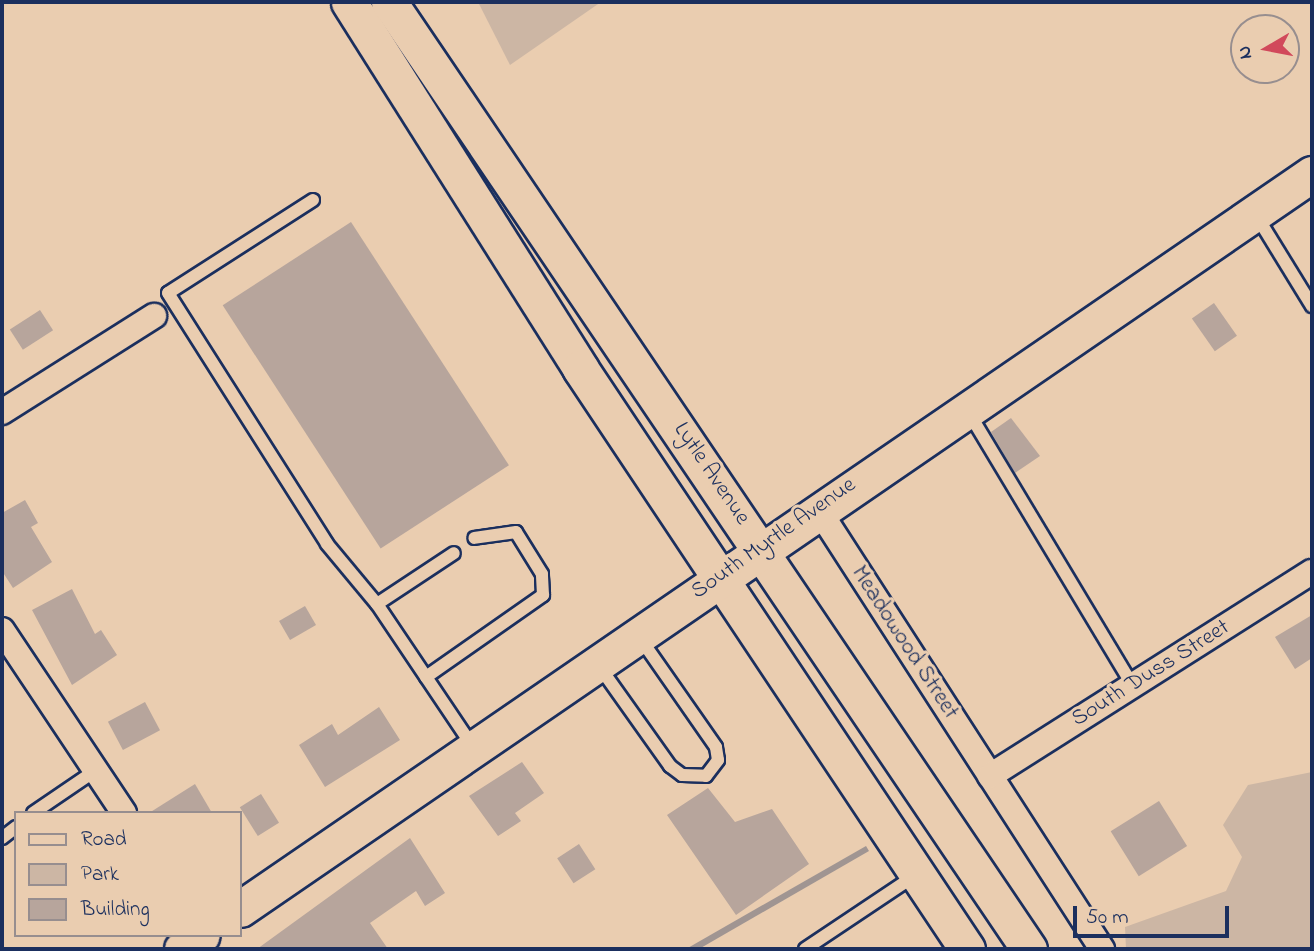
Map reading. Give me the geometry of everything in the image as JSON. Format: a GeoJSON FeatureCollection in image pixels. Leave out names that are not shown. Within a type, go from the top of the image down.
{"type":"FeatureCollection","features":[{"type":"Feature","properties":{"kind":"main road"},"geometry":{"type":"LineString","coordinates":[[349,2],[719,577],[967,949]]}},
{"type":"Feature","properties":{"kind":"main road","name":"Lytle Avenue"},"geometry":{"type":"LineString","coordinates":[[389,2],[761,548],[1029,949]]}},
{"type":"Feature","properties":{"kind":"main road","name":"South Myrtle Avenue"},"geometry":{"type":"LineString","coordinates":[[242,908],[761,548],[1311,174]]}},
{"type":"Feature","properties":{"kind":"street"},"geometry":{"type":"LineString","coordinates":[[2,412],[154,316]]}},
{"type":"Feature","properties":{"kind":"street","name":"Meadowood Street"},"geometry":{"type":"LineString","coordinates":[[818,509],[1102,949]]}},
{"type":"Feature","properties":{"kind":"street","name":"South Duss Street"},"geometry":{"type":"LineString","coordinates":[[990,776],[1312,572]]}},
{"type":"Feature","properties":{"kind":"street"},"geometry":{"type":"LineString","coordinates":[[2,630],[123,811]]}},
{"type":"Feature","properties":{"kind":"lane"},"geometry":{"type":"LineString","coordinates":[[313,200],[168,293],[327,544],[377,604],[473,748]]}},
{"type":"Feature","properties":{"kind":"lane"},"geometry":{"type":"LineString","coordinates":[[1254,212],[1312,306]]}},
{"type":"Feature","properties":{"kind":"lane"},"geometry":{"type":"LineString","coordinates":[[967,408],[1132,686]]}},
{"type":"Feature","properties":{"kind":"lane"},"geometry":{"type":"LineString","coordinates":[[426,677],[543,595],[542,575],[516,532],[474,538]]}},
{"type":"Feature","properties":{"kind":"lane"},"geometry":{"type":"LineString","coordinates":[[377,604],[454,553]]}},
{"type":"Feature","properties":{"kind":"lane"},"geometry":{"type":"LineString","coordinates":[[596,662],[670,766],[682,775],[706,776],[718,760],[716,747],[637,634]]}},
{"type":"Feature","properties":{"kind":"lane"},"geometry":{"type":"LineString","coordinates":[[36,811],[96,771]]}},
{"type":"Feature","properties":{"kind":"lane"},"geometry":{"type":"LineString","coordinates":[[805,949],[917,874]]}},
{"type":"Feature","properties":{"kind":"green space"},"geometry":{"type":"Polygon","coordinates":[[[478,2],[601,2],[510,65],[478,2]]]}},
{"type":"Feature","properties":{"kind":"green space"},"geometry":{"type":"Polygon","coordinates":[[[1312,772],[1312,949],[1126,949],[1125,927],[1226,891],[1242,857],[1223,825],[1248,785],[1312,772]]]}},
{"type":"Feature","properties":{"kind":"shaded area"},"geometry":{"type":"Polygon","coordinates":[[[866,846],[869,851],[699,949],[686,949],[866,846]]]}},
{"type":"Feature","properties":{"kind":"building"},"geometry":{"type":"Polygon","coordinates":[[[351,222],[509,465],[381,549],[223,305],[351,222]]]}},
{"type":"Feature","properties":{"kind":"building"},"geometry":{"type":"Polygon","coordinates":[[[1214,303],[1237,336],[1215,351],[1192,318],[1214,303]]]}},
{"type":"Feature","properties":{"kind":"building"},"geometry":{"type":"Polygon","coordinates":[[[40,310],[53,330],[23,350],[10,330],[40,310]]]}},
{"type":"Feature","properties":{"kind":"building"},"geometry":{"type":"Polygon","coordinates":[[[1011,418],[1040,456],[1015,473],[991,432],[1011,418]]]}},
{"type":"Feature","properties":{"kind":"building"},"geometry":{"type":"Polygon","coordinates":[[[25,500],[38,523],[31,527],[52,562],[13,588],[2,571],[2,513],[25,500]]]}},
{"type":"Feature","properties":{"kind":"building"},"geometry":{"type":"Polygon","coordinates":[[[72,589],[95,634],[101,630],[117,655],[72,685],[32,610],[72,589]]]}},
{"type":"Feature","properties":{"kind":"building"},"geometry":{"type":"Polygon","coordinates":[[[305,606],[316,625],[290,640],[279,621],[305,606]]]}},
{"type":"Feature","properties":{"kind":"building"},"geometry":{"type":"Polygon","coordinates":[[[1312,615],[1312,658],[1295,669],[1275,637],[1312,615]]]}},
{"type":"Feature","properties":{"kind":"building"},"geometry":{"type":"Polygon","coordinates":[[[145,702],[160,730],[123,750],[108,722],[145,702]]]}},
{"type":"Feature","properties":{"kind":"building"},"geometry":{"type":"Polygon","coordinates":[[[379,707],[400,740],[325,787],[299,745],[332,724],[338,735],[379,707]]]}},
{"type":"Feature","properties":{"kind":"building"},"geometry":{"type":"Polygon","coordinates":[[[522,762],[544,793],[515,813],[521,821],[498,836],[469,796],[522,762]]]}},
{"type":"Feature","properties":{"kind":"building"},"geometry":{"type":"Polygon","coordinates":[[[195,784],[211,811],[152,811],[195,784]]]}},
{"type":"Feature","properties":{"kind":"building"},"geometry":{"type":"Polygon","coordinates":[[[708,788],[735,822],[772,809],[809,864],[736,915],[667,815],[708,788]]]}},
{"type":"Feature","properties":{"kind":"building"},"geometry":{"type":"Polygon","coordinates":[[[261,794],[279,823],[258,836],[240,807],[261,794]]]}},
{"type":"Feature","properties":{"kind":"building"},"geometry":{"type":"Polygon","coordinates":[[[1159,801],[1187,846],[1139,876],[1111,831],[1159,801]]]}},
{"type":"Feature","properties":{"kind":"building"},"geometry":{"type":"Polygon","coordinates":[[[410,838],[445,893],[425,906],[416,891],[370,923],[388,949],[257,949],[410,838]]]}},
{"type":"Feature","properties":{"kind":"building"},"geometry":{"type":"Polygon","coordinates":[[[579,844],[595,869],[574,883],[557,858],[579,844]]]}}]}
